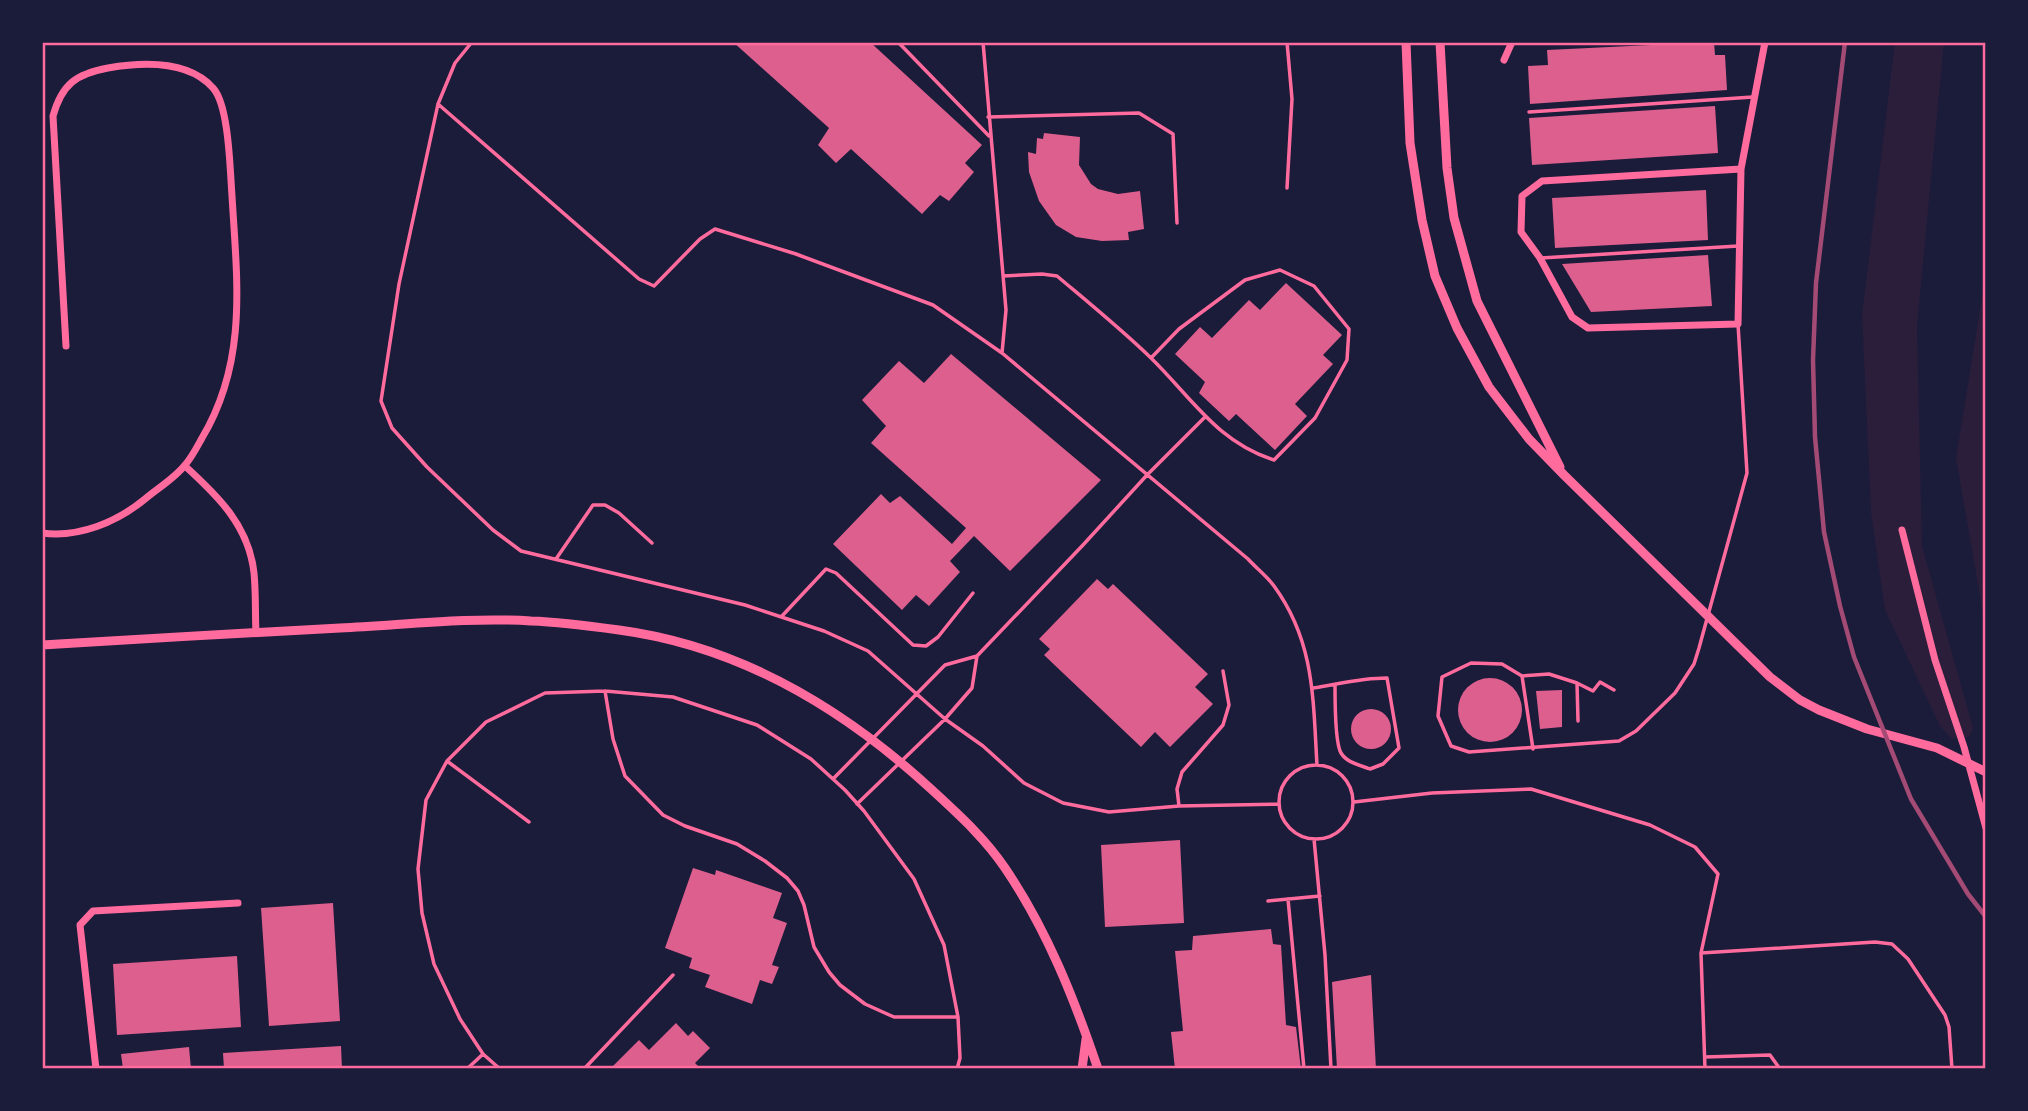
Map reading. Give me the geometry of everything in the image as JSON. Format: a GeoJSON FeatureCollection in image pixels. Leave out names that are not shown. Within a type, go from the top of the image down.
{"type":"FeatureCollection","features":[{"type":"Feature","properties":{"kind":"street"},"geometry":{"type":"LineString","coordinates":[[1406,42],[1410,143],[1422,220],[1435,276],[1457,328],[1489,387],[1529,439],[1770,677],[1800,699],[1841,720],[1937,748],[1986,772]]}},
{"type":"Feature","properties":{"kind":"street"},"geometry":{"type":"LineString","coordinates":[[1440,42],[1447,168],[1454,218],[1477,301],[1564,475]]}},
{"type":"Feature","properties":{"kind":"street"},"geometry":{"type":"LineString","coordinates":[[1504,60],[1512,42]]}},
{"type":"Feature","properties":{"kind":"street"},"geometry":{"type":"LineString","coordinates":[[1741,169],[1542,181],[1522,196],[1521,232],[1540,258],[1572,317],[1588,328],[1738,324],[1741,169],[1765,42]]}},
{"type":"Feature","properties":{"kind":"street"},"geometry":{"type":"LineString","coordinates":[[42,533],[78,533],[108,522],[136,505],[185,466],[211,422],[225,390],[236,341],[237,276],[223,104],[215,89],[187,69],[171,65],[117,66],[97,70],[68,84],[58,100],[53,116],[66,346]]}},
{"type":"Feature","properties":{"kind":"street"},"geometry":{"type":"LineString","coordinates":[[185,466],[212,491],[239,525],[253,571],[256,633]]}},
{"type":"Feature","properties":{"kind":"street"},"geometry":{"type":"LineString","coordinates":[[1902,530],[1935,660],[1964,747],[1986,828]]}},
{"type":"Feature","properties":{"kind":"street"},"geometry":{"type":"LineString","coordinates":[[42,645],[491,620],[621,630],[669,639],[735,661],[785,683],[836,713],[901,761],[970,824],[1003,864],[1043,930],[1068,984],[1098,1069]]}},
{"type":"Feature","properties":{"kind":"street"},"geometry":{"type":"LineString","coordinates":[[96,1069],[80,925],[93,911],[238,903]]}},
{"type":"Feature","properties":{"kind":"street"},"geometry":{"type":"LineString","coordinates":[[1082,1069],[1086,1034]]}},
{"type":"Feature","properties":{"kind":"lane"},"geometry":{"type":"LineString","coordinates":[[472,42],[455,63],[438,104],[399,284],[381,401],[392,428],[427,467],[493,530],[522,551],[782,616],[868,650],[945,719],[983,746],[1024,783],[1063,803],[1109,812],[1179,806],[1279,804]]}},
{"type":"Feature","properties":{"kind":"lane"},"geometry":{"type":"LineString","coordinates":[[898,42],[989,136]]}},
{"type":"Feature","properties":{"kind":"lane"},"geometry":{"type":"LineString","coordinates":[[983,42],[1006,310],[1002,353]]}},
{"type":"Feature","properties":{"kind":"lane"},"geometry":{"type":"LineString","coordinates":[[1287,42],[1292,99],[1287,188]]}},
{"type":"Feature","properties":{"kind":"lane"},"geometry":{"type":"LineString","coordinates":[[1529,112],[1755,96]]}},
{"type":"Feature","properties":{"kind":"lane"},"geometry":{"type":"LineString","coordinates":[[438,104],[639,279],[654,286],[700,239],[715,229],[796,254],[933,305],[1002,353],[1248,559],[1274,585],[1290,612],[1311,673],[1317,765]]}},
{"type":"Feature","properties":{"kind":"lane"},"geometry":{"type":"LineString","coordinates":[[988,117],[1139,113],[1173,134],[1177,223]]}},
{"type":"Feature","properties":{"kind":"lane"},"geometry":{"type":"LineString","coordinates":[[1540,258],[1738,246]]}},
{"type":"Feature","properties":{"kind":"lane"},"geometry":{"type":"LineString","coordinates":[[1003,276],[1057,276],[1152,358],[1205,417],[1250,452],[1273,460],[1315,418],[1347,360],[1349,329],[1314,286],[1280,270],[1245,280],[1179,329],[1152,358]]}},
{"type":"Feature","properties":{"kind":"lane"},"geometry":{"type":"LineString","coordinates":[[1614,690],[1600,682],[1593,691],[1549,674],[1522,676],[1502,664],[1471,663],[1442,677],[1438,716],[1451,746],[1469,752],[1619,741],[1636,732],[1675,693],[1694,664],[1747,472],[1738,324]]}},
{"type":"Feature","properties":{"kind":"lane"},"geometry":{"type":"LineString","coordinates":[[833,779],[945,665],[977,656],[1205,417]]}},
{"type":"Feature","properties":{"kind":"lane"},"geometry":{"type":"LineString","coordinates":[[556,559],[593,505],[605,505],[619,513],[652,543]]}},
{"type":"Feature","properties":{"kind":"lane"},"geometry":{"type":"LineString","coordinates":[[782,616],[826,569],[836,573],[913,645],[926,646],[938,638],[973,593]]}},
{"type":"Feature","properties":{"kind":"lane"},"geometry":{"type":"LineString","coordinates":[[857,804],[945,719],[972,688],[977,656]]}},
{"type":"Feature","properties":{"kind":"lane"},"geometry":{"type":"LineString","coordinates":[[1179,806],[1177,789],[1182,772],[1223,725],[1229,705],[1223,671]]}},
{"type":"Feature","properties":{"kind":"lane"},"geometry":{"type":"LineString","coordinates":[[1522,676],[1533,749]]}},
{"type":"Feature","properties":{"kind":"lane"},"geometry":{"type":"LineString","coordinates":[[1312,688],[1335,686],[1346,680],[1387,678],[1399,748],[1383,764],[1370,769],[1350,762],[1340,752],[1334,705],[1335,686]]}},
{"type":"Feature","properties":{"kind":"lane"},"geometry":{"type":"LineString","coordinates":[[1577,683],[1578,721]]}},
{"type":"Feature","properties":{"kind":"lane"},"geometry":{"type":"LineString","coordinates":[[604,691],[613,739],[625,776],[663,815],[685,826],[737,844],[787,878],[804,905],[814,947],[840,985],[865,1004],[894,1017],[958,1017]]}},
{"type":"Feature","properties":{"kind":"lane"},"geometry":{"type":"LineString","coordinates":[[499,1069],[483,1054],[460,1019],[434,964],[422,913],[418,869],[426,800],[447,761],[486,722],[545,693],[604,691],[673,697],[757,724],[811,759],[857,804],[914,879],[944,945],[958,1017],[960,1058],[957,1069]]}},
{"type":"Feature","properties":{"kind":"lane"},"geometry":{"type":"LineString","coordinates":[[447,761],[529,822]]}},
{"type":"Feature","properties":{"kind":"lane"},"geometry":{"type":"LineString","coordinates":[[1317,765],[1338,772],[1346,780],[1352,790],[1353,802],[1352,813],[1337,833],[1314,839],[1301,836],[1290,828],[1282,817],[1279,804],[1286,781],[1294,772],[1317,765]]}},
{"type":"Feature","properties":{"kind":"lane"},"geometry":{"type":"LineString","coordinates":[[1353,802],[1432,793],[1531,789],[1650,825],[1695,847],[1718,874],[1700,953],[1705,1069]]}},
{"type":"Feature","properties":{"kind":"lane"},"geometry":{"type":"LineString","coordinates":[[1314,839],[1331,1069]]}},
{"type":"Feature","properties":{"kind":"lane"},"geometry":{"type":"LineString","coordinates":[[1268,901],[1320,896]]}},
{"type":"Feature","properties":{"kind":"lane"},"geometry":{"type":"LineString","coordinates":[[1288,899],[1304,1069]]}},
{"type":"Feature","properties":{"kind":"lane"},"geometry":{"type":"LineString","coordinates":[[1700,953],[1875,942],[1892,944],[1908,959],[1945,1014],[1949,1027],[1952,1069]]}},
{"type":"Feature","properties":{"kind":"lane"},"geometry":{"type":"LineString","coordinates":[[584,1069],[673,975]]}},
{"type":"Feature","properties":{"kind":"lane"},"geometry":{"type":"LineString","coordinates":[[467,1069],[483,1054]]}},
{"type":"Feature","properties":{"kind":"lane"},"geometry":{"type":"LineString","coordinates":[[1705,1057],[1770,1055],[1780,1069]]}},
{"type":"Feature","properties":{"kind":"shaded area"},"geometry":{"type":"Polygon","coordinates":[[[1895,42],[1944,42],[1917,326],[1922,546],[1973,728],[1969,737],[1952,739],[1940,726],[1885,610],[1871,512],[1862,315],[1895,42]]]}},
{"type":"Feature","properties":{"kind":"shaded area"},"geometry":{"type":"Polygon","coordinates":[[[1986,273],[1986,631],[1956,458],[1986,273]]]}},
{"type":"Feature","properties":{"kind":"building"},"geometry":{"type":"Polygon","coordinates":[[[733,42],[870,42],[982,145],[965,163],[974,172],[949,201],[940,195],[922,214],[851,149],[836,163],[818,145],[829,128],[733,42]]]}},
{"type":"Feature","properties":{"kind":"building"},"geometry":{"type":"Polygon","coordinates":[[[1714,42],[1715,55],[1725,55],[1727,90],[1530,104],[1528,66],[1548,65],[1547,50],[1714,42]]]}},
{"type":"Feature","properties":{"kind":"building"},"geometry":{"type":"Polygon","coordinates":[[[1715,106],[1718,153],[1532,165],[1529,118],[1715,106]]]}},
{"type":"Feature","properties":{"kind":"building"},"geometry":{"type":"Polygon","coordinates":[[[1044,133],[1080,137],[1079,165],[1091,184],[1098,189],[1118,194],[1140,191],[1144,229],[1128,232],[1129,240],[1102,241],[1076,237],[1056,225],[1039,201],[1029,172],[1028,152],[1036,154],[1037,138],[1043,139],[1044,133]]]}},
{"type":"Feature","properties":{"kind":"building"},"geometry":{"type":"Polygon","coordinates":[[[1706,190],[1708,240],[1555,248],[1552,198],[1706,190]]]}},
{"type":"Feature","properties":{"kind":"building"},"geometry":{"type":"Polygon","coordinates":[[[1708,255],[1712,306],[1591,312],[1562,264],[1708,255]]]}},
{"type":"Feature","properties":{"kind":"building"},"geometry":{"type":"Polygon","coordinates":[[[1286,283],[1342,335],[1323,355],[1333,364],[1295,404],[1307,416],[1275,450],[1236,414],[1229,421],[1199,393],[1205,382],[1175,354],[1200,327],[1212,338],[1249,300],[1260,310],[1286,283]]]}},
{"type":"Feature","properties":{"kind":"building"},"geometry":{"type":"Polygon","coordinates":[[[951,354],[1101,480],[1010,571],[974,536],[950,561],[960,572],[929,606],[916,595],[902,610],[833,544],[881,494],[890,503],[900,496],[952,544],[966,528],[871,443],[886,426],[862,400],[899,361],[924,383],[951,354]]]}},
{"type":"Feature","properties":{"kind":"building"},"geometry":{"type":"Polygon","coordinates":[[[1097,579],[1108,589],[1113,584],[1208,674],[1195,687],[1213,704],[1170,747],[1155,732],[1141,747],[1044,655],[1050,649],[1039,639],[1097,579]]]}},
{"type":"Feature","properties":{"kind":"building"},"geometry":{"type":"Polygon","coordinates":[[[1490,678],[1502,680],[1513,687],[1520,698],[1520,722],[1513,733],[1502,740],[1490,742],[1478,740],[1467,733],[1460,722],[1458,710],[1460,698],[1467,687],[1478,680],[1490,678]]]}},
{"type":"Feature","properties":{"kind":"building"},"geometry":{"type":"Polygon","coordinates":[[[1562,690],[1562,727],[1540,729],[1536,691],[1562,690]]]}},
{"type":"Feature","properties":{"kind":"building"},"geometry":{"type":"Polygon","coordinates":[[[1371,709],[1385,715],[1391,729],[1385,743],[1371,749],[1357,743],[1351,729],[1357,715],[1371,709]]]}},
{"type":"Feature","properties":{"kind":"building"},"geometry":{"type":"Polygon","coordinates":[[[1180,840],[1184,923],[1105,927],[1101,845],[1180,840]]]}},
{"type":"Feature","properties":{"kind":"building"},"geometry":{"type":"Polygon","coordinates":[[[693,868],[715,875],[716,870],[782,893],[773,918],[787,923],[772,965],[779,967],[772,984],[760,980],[752,1004],[705,987],[710,975],[689,968],[692,958],[665,948],[693,868]]]}},
{"type":"Feature","properties":{"kind":"building"},"geometry":{"type":"Polygon","coordinates":[[[333,903],[340,1021],[269,1026],[261,908],[333,903]]]}},
{"type":"Feature","properties":{"kind":"building"},"geometry":{"type":"Polygon","coordinates":[[[1271,929],[1273,944],[1281,945],[1286,1025],[1296,1027],[1301,1069],[1175,1069],[1171,1032],[1183,1031],[1175,951],[1192,950],[1193,936],[1271,929]]]}},
{"type":"Feature","properties":{"kind":"building"},"geometry":{"type":"Polygon","coordinates":[[[237,956],[241,1027],[117,1035],[113,964],[237,956]]]}},
{"type":"Feature","properties":{"kind":"building"},"geometry":{"type":"Polygon","coordinates":[[[1371,975],[1376,1069],[1337,1069],[1332,982],[1371,975]]]}},
{"type":"Feature","properties":{"kind":"building"},"geometry":{"type":"Polygon","coordinates":[[[676,1023],[688,1036],[693,1031],[710,1048],[695,1063],[701,1069],[610,1069],[639,1040],[649,1050],[676,1023]]]}},
{"type":"Feature","properties":{"kind":"building"},"geometry":{"type":"Polygon","coordinates":[[[341,1046],[342,1069],[224,1069],[223,1053],[341,1046]]]}},
{"type":"Feature","properties":{"kind":"building"},"geometry":{"type":"Polygon","coordinates":[[[189,1047],[191,1069],[123,1069],[121,1054],[189,1047]]]}},
{"type":"Feature","properties":{"kind":"railway"},"geometry":{"type":"LineString","coordinates":[[1845,42],[1816,283],[1813,360],[1815,437],[1824,532],[1854,657],[1911,799],[1968,894],[1986,917]]}}]}
